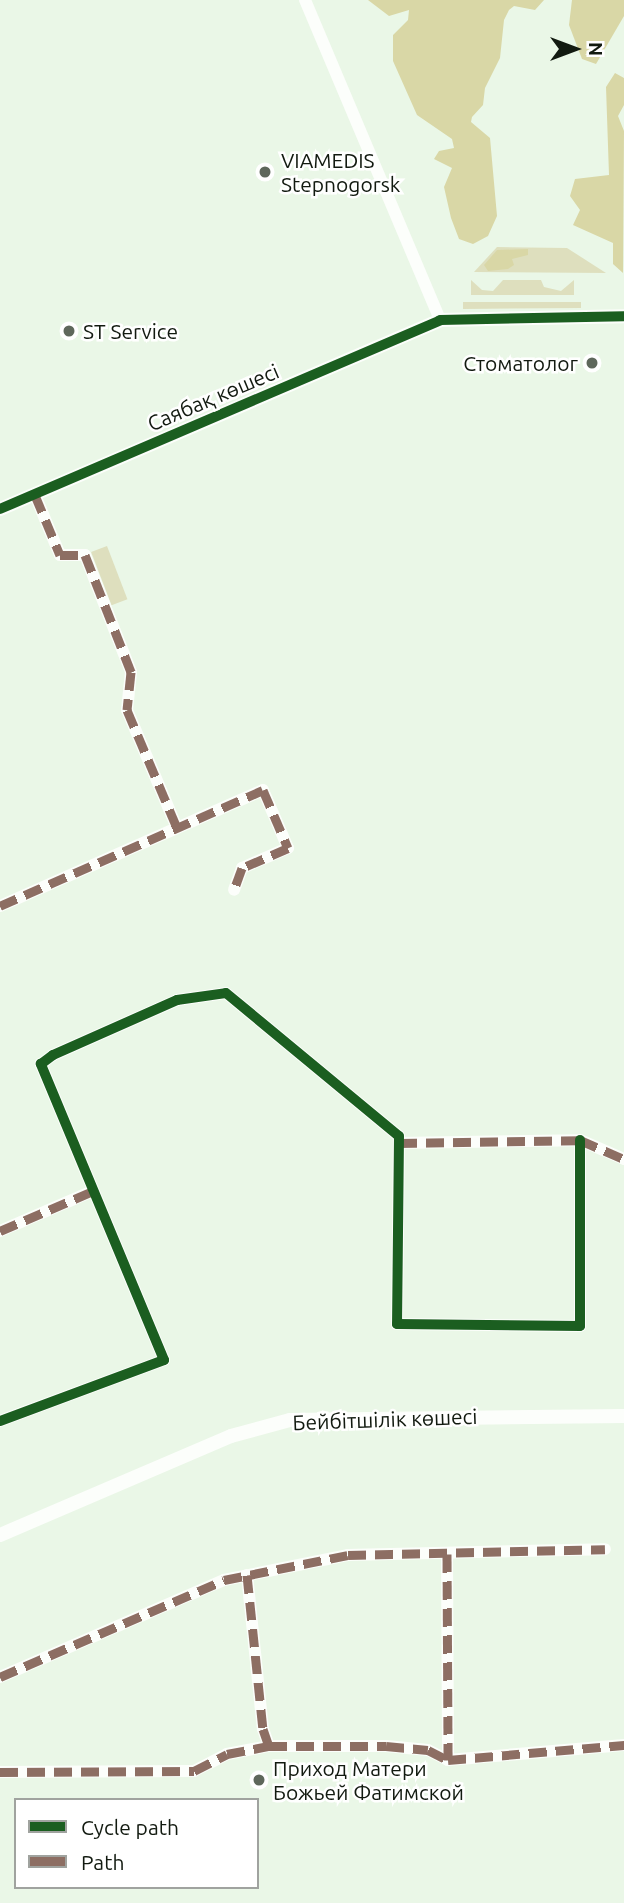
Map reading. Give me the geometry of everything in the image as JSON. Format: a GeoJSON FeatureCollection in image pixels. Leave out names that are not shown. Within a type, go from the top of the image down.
{"type":"FeatureCollection","features":[{"type":"Feature","properties":{"kind":"street"},"geometry":{"type":"LineString","coordinates":[[305,0],[440,320],[624,316]]}},
{"type":"Feature","properties":{"kind":"street","name":"Саябақ көшесі"},"geometry":{"type":"LineString","coordinates":[[0,509],[440,320]]}},
{"type":"Feature","properties":{"kind":"street"},"geometry":{"type":"LineString","coordinates":[[35,495],[60,555],[85,555],[131,672],[127,710],[177,828]]}},
{"type":"Feature","properties":{"kind":"street"},"geometry":{"type":"LineString","coordinates":[[0,906],[263,790],[288,848],[242,868],[234,890]]}},
{"type":"Feature","properties":{"kind":"street"},"geometry":{"type":"LineString","coordinates":[[0,1421],[164,1360],[41,1064],[53,1055],[177,1000],[226,993],[399,1136],[397,1324],[580,1326],[580,1140]]}},
{"type":"Feature","properties":{"kind":"street"},"geometry":{"type":"LineString","coordinates":[[399,1143],[580,1140],[624,1159]]}},
{"type":"Feature","properties":{"kind":"street"},"geometry":{"type":"LineString","coordinates":[[0,1231],[93,1191]]}},
{"type":"Feature","properties":{"kind":"street","name":"Бейбітшілік көшесі"},"geometry":{"type":"LineString","coordinates":[[0,1535],[231,1436],[290,1420],[624,1416]]}},
{"type":"Feature","properties":{"kind":"street"},"geometry":{"type":"LineString","coordinates":[[0,1677],[224,1580],[247,1575],[348,1555],[605,1549]]}},
{"type":"Feature","properties":{"kind":"street"},"geometry":{"type":"LineString","coordinates":[[447,1554],[449,1760]]}},
{"type":"Feature","properties":{"kind":"street"},"geometry":{"type":"LineString","coordinates":[[247,1575],[263,1729],[269,1746]]}},
{"type":"Feature","properties":{"kind":"street"},"geometry":{"type":"LineString","coordinates":[[0,1772],[194,1771],[227,1754],[269,1746],[386,1746],[428,1750],[449,1760],[624,1745]]}},
{"type":"Feature","properties":{"kind":"green space"},"geometry":{"type":"Polygon","coordinates":[[[497,247],[567,248],[606,273],[474,272],[497,247]]]}},
{"type":"Feature","properties":{"kind":"green space"},"geometry":{"type":"Polygon","coordinates":[[[471,280],[482,290],[493,291],[503,280],[541,280],[544,287],[561,291],[574,280],[574,295],[471,295],[471,280]]]}},
{"type":"Feature","properties":{"kind":"green space"},"geometry":{"type":"Polygon","coordinates":[[[463,302],[581,302],[581,308],[463,309],[463,302]]]}},
{"type":"Feature","properties":{"kind":"green space"},"geometry":{"type":"Polygon","coordinates":[[[107,546],[127,599],[112,605],[91,552],[107,546]]]}},
{"type":"Feature","properties":{"kind":"shaded area"},"geometry":{"type":"Polygon","coordinates":[[[368,0],[544,0],[535,10],[514,6],[509,10],[504,20],[500,58],[485,88],[483,105],[472,117],[471,122],[490,138],[497,216],[488,236],[473,244],[459,239],[451,218],[444,187],[452,168],[434,159],[439,151],[454,148],[452,139],[417,115],[393,61],[393,35],[408,20],[409,10],[389,16],[368,0]]]}},
{"type":"Feature","properties":{"kind":"shaded area"},"geometry":{"type":"Polygon","coordinates":[[[572,0],[624,0],[624,16],[596,64],[582,59],[569,25],[572,0]]]}},
{"type":"Feature","properties":{"kind":"shaded area"},"geometry":{"type":"Polygon","coordinates":[[[615,73],[624,78],[624,105],[618,116],[624,131],[623,273],[613,264],[613,243],[573,225],[580,210],[570,196],[575,179],[609,175],[606,87],[615,73]]]}},
{"type":"Feature","properties":{"kind":"shaded area"},"geometry":{"type":"Polygon","coordinates":[[[528,249],[528,255],[512,259],[514,265],[508,269],[488,271],[484,265],[497,250],[528,249]]]}},
{"type":"Feature","properties":{"kind":"marked path"},"geometry":{"type":"LineString","coordinates":[[35,495],[60,555],[85,555],[131,672],[127,710],[177,828]]}},
{"type":"Feature","properties":{"kind":"marked path"},"geometry":{"type":"LineString","coordinates":[[0,906],[263,790],[288,848],[242,868],[234,890]]}},
{"type":"Feature","properties":{"kind":"marked path"},"geometry":{"type":"LineString","coordinates":[[399,1143],[580,1140],[624,1159]]}},
{"type":"Feature","properties":{"kind":"marked path"},"geometry":{"type":"LineString","coordinates":[[0,1231],[93,1191]]}},
{"type":"Feature","properties":{"kind":"marked path"},"geometry":{"type":"LineString","coordinates":[[0,1677],[224,1580],[348,1555],[605,1549]]}},
{"type":"Feature","properties":{"kind":"marked path"},"geometry":{"type":"LineString","coordinates":[[447,1554],[448,1760]]}},
{"type":"Feature","properties":{"kind":"marked path"},"geometry":{"type":"LineString","coordinates":[[247,1575],[263,1729],[269,1746]]}},
{"type":"Feature","properties":{"kind":"marked path"},"geometry":{"type":"LineString","coordinates":[[0,1772],[194,1771],[227,1754],[269,1746],[386,1746],[428,1750],[448,1760],[624,1745]]}},
{"type":"Feature","properties":{"kind":"cycle path"},"geometry":{"type":"LineString","coordinates":[[0,509],[440,320],[624,316]]}},
{"type":"Feature","properties":{"kind":"cycle path"},"geometry":{"type":"LineString","coordinates":[[0,1421],[164,1360],[41,1064],[53,1055],[177,1000],[226,993],[399,1136],[397,1324],[580,1326],[580,1140]]}},
{"type":"Feature","properties":{"kind":"place","name":"VIAMEDIS Stepnogorsk"},"geometry":{"type":"Point","coordinates":[265,172]}},
{"type":"Feature","properties":{"kind":"place","name":"ST Service"},"geometry":{"type":"Point","coordinates":[69,331]}},
{"type":"Feature","properties":{"kind":"place","name":"Стоматолог"},"geometry":{"type":"Point","coordinates":[592,363]}},
{"type":"Feature","properties":{"kind":"place","name":"Приход Матери Божьей Фатимской"},"geometry":{"type":"Point","coordinates":[259,1780]}}]}
